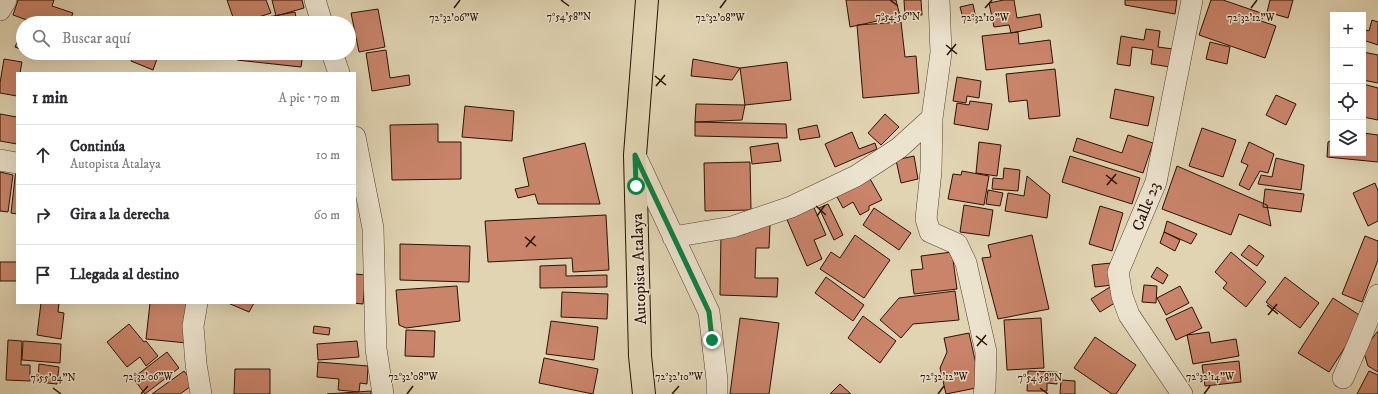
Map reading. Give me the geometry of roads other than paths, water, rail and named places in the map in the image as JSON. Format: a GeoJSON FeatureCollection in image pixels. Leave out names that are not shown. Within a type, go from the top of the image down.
{"type":"FeatureCollection","features":[{"type":"Feature","properties":{"kind":"main road","name":"Autopista Atalaya"},"geometry":{"type":"LineString","coordinates":[[644,394],[640,356],[635,155],[647,0]]}},
{"type":"Feature","properties":{"kind":"street"},"geometry":{"type":"LineString","coordinates":[[0,10],[6,0]]}},
{"type":"Feature","properties":{"kind":"street"},"geometry":{"type":"LineString","coordinates":[[315,0],[320,16]]}},
{"type":"Feature","properties":{"kind":"street"},"geometry":{"type":"LineString","coordinates":[[939,0],[941,53],[932,118],[931,171],[926,219],[930,232],[957,244],[966,262],[986,352],[984,394]]}},
{"type":"Feature","properties":{"kind":"street","name":"Calle 23"},"geometry":{"type":"LineString","coordinates":[[1182,394],[1129,315],[1122,296],[1118,272],[1156,182],[1192,0]]}},
{"type":"Feature","properties":{"kind":"street"},"geometry":{"type":"LineString","coordinates":[[334,60],[339,72]]}},
{"type":"Feature","properties":{"kind":"street"},"geometry":{"type":"LineString","coordinates":[[673,236],[732,227],[791,207],[856,176],[900,148],[932,118]]}},
{"type":"Feature","properties":{"kind":"street"},"geometry":{"type":"LineString","coordinates":[[356,147],[376,349],[383,394]]}},
{"type":"Feature","properties":{"kind":"street"},"geometry":{"type":"LineString","coordinates":[[635,155],[709,312],[718,380],[717,394]]}},
{"type":"Feature","properties":{"kind":"street"},"geometry":{"type":"LineString","coordinates":[[0,160],[16,163]]}},
{"type":"Feature","properties":{"kind":"street"},"geometry":{"type":"LineString","coordinates":[[1343,378],[1378,295]]}},
{"type":"Feature","properties":{"kind":"street"},"geometry":{"type":"LineString","coordinates":[[197,304],[193,326],[196,364],[201,394]]}}]}
